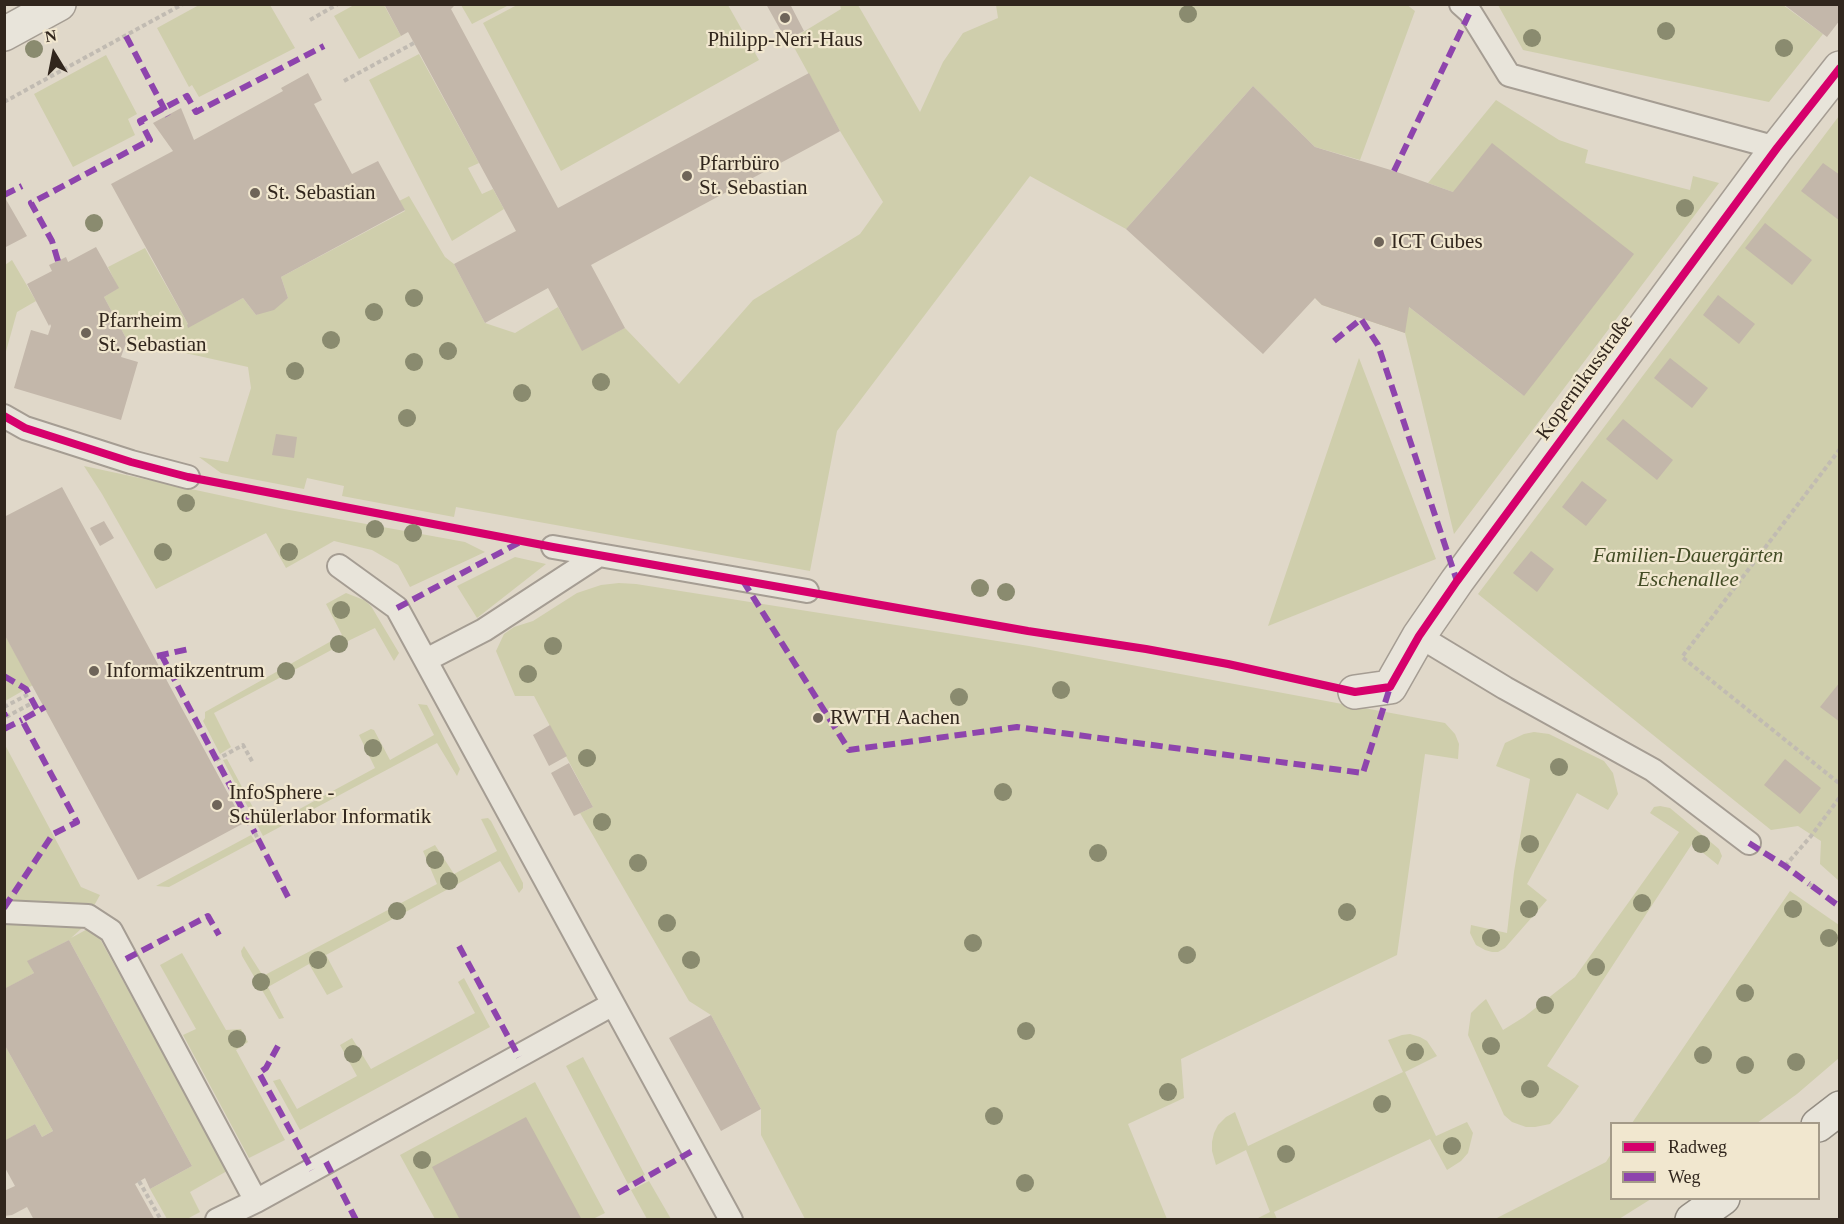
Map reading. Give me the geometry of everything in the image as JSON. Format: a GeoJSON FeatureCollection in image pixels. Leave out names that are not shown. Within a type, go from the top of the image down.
{"type":"FeatureCollection","features":[{"type":"Feature","properties":{"kind":"street"},"geometry":{"type":"LineString","coordinates":[[4,34],[59,4]]}},
{"type":"Feature","properties":{"kind":"street","name":"Kopernikusstraße"},"geometry":{"type":"LineString","coordinates":[[1355,692],[1390,687],[1419,636],[1457,581],[1777,148],[1839,68]]}},
{"type":"Feature","properties":{"kind":"street"},"geometry":{"type":"LineString","coordinates":[[1820,1123],[1839,1108]]}},
{"type":"Feature","properties":{"kind":"street"},"geometry":{"type":"LineString","coordinates":[[1692,1220],[1720,1200]]}},
{"type":"Feature","properties":{"kind":"lane"},"geometry":{"type":"LineString","coordinates":[[1461,4],[1470,12],[1509,75],[1777,148]]}},
{"type":"Feature","properties":{"kind":"lane"},"geometry":{"type":"LineString","coordinates":[[4,416],[25,428],[131,462],[188,477]]}},
{"type":"Feature","properties":{"kind":"lane"},"geometry":{"type":"LineString","coordinates":[[553,547],[807,591]]}},
{"type":"Feature","properties":{"kind":"lane"},"geometry":{"type":"LineString","coordinates":[[426,660],[484,630],[599,555]]}},
{"type":"Feature","properties":{"kind":"lane"},"geometry":{"type":"LineString","coordinates":[[339,566],[397,608],[731,1220]]}},
{"type":"Feature","properties":{"kind":"lane"},"geometry":{"type":"LineString","coordinates":[[1419,636],[1505,688],[1653,770],[1749,843]]}},
{"type":"Feature","properties":{"kind":"lane"},"geometry":{"type":"LineString","coordinates":[[4,912],[88,916],[111,932],[256,1201]]}},
{"type":"Feature","properties":{"kind":"lane"},"geometry":{"type":"LineString","coordinates":[[217,1220],[256,1201],[613,1004]]}},
{"type":"Feature","properties":{"kind":"path"},"geometry":{"type":"LineString","coordinates":[[4,102],[183,4]]}},
{"type":"Feature","properties":{"kind":"path"},"geometry":{"type":"LineString","coordinates":[[310,20],[338,4]]}},
{"type":"Feature","properties":{"kind":"path"},"geometry":{"type":"LineString","coordinates":[[344,81],[414,43]]}},
{"type":"Feature","properties":{"kind":"path"},"geometry":{"type":"LineString","coordinates":[[1839,449],[1682,657],[1839,784]]}},
{"type":"Feature","properties":{"kind":"path"},"geometry":{"type":"LineString","coordinates":[[4,707],[30,694]]}},
{"type":"Feature","properties":{"kind":"path"},"geometry":{"type":"LineString","coordinates":[[6,717],[34,702]]}},
{"type":"Feature","properties":{"kind":"path"},"geometry":{"type":"LineString","coordinates":[[216,760],[243,745],[253,763]]}},
{"type":"Feature","properties":{"kind":"path"},"geometry":{"type":"LineString","coordinates":[[1785,866],[1811,836],[1839,797]]}},
{"type":"Feature","properties":{"kind":"path"},"geometry":{"type":"LineString","coordinates":[[255,833],[258,839]]}},
{"type":"Feature","properties":{"kind":"path"},"geometry":{"type":"LineString","coordinates":[[139,1181],[161,1220]]}},
{"type":"Feature","properties":{"kind":"green space"},"geometry":{"type":"Polygon","coordinates":[[[1406,4],[1415,11],[1360,160],[1315,147],[1253,86],[1126,229],[1030,176],[837,431],[810,571],[456,507],[454,517],[342,496],[344,486],[307,478],[304,489],[221,473],[199,457],[228,462],[251,388],[248,367],[127,340],[104,297],[118,288],[108,267],[145,248],[188,327],[243,298],[256,315],[288,298],[281,277],[405,211],[399,201],[409,196],[445,257],[454,264],[485,323],[515,333],[558,307],[582,350],[625,328],[679,384],[753,300],[860,234],[883,202],[840,131],[790,40],[841,9],[840,5],[858,5],[920,112],[943,62],[963,33],[998,18],[996,5],[1406,4]]]}},
{"type":"Feature","properties":{"kind":"green space"},"geometry":{"type":"Polygon","coordinates":[[[199,5],[270,5],[295,48],[199,97],[192,85],[189,87],[157,28],[199,5]]]}},
{"type":"Feature","properties":{"kind":"green space"},"geometry":{"type":"Polygon","coordinates":[[[354,5],[384,5],[401,36],[359,59],[334,16],[354,5]]]}},
{"type":"Feature","properties":{"kind":"green space"},"geometry":{"type":"Polygon","coordinates":[[[461,5],[509,5],[472,24],[461,5]]]}},
{"type":"Feature","properties":{"kind":"green space"},"geometry":{"type":"Polygon","coordinates":[[[517,5],[728,5],[759,60],[561,171],[483,23],[517,5]]]}},
{"type":"Feature","properties":{"kind":"green space"},"geometry":{"type":"Polygon","coordinates":[[[1498,5],[1783,5],[1823,34],[1769,102],[1523,50],[1498,5]]]}},
{"type":"Feature","properties":{"kind":"green space"},"geometry":{"type":"Polygon","coordinates":[[[419,54],[479,163],[468,168],[482,194],[493,189],[504,209],[452,241],[369,80],[419,54]]]}},
{"type":"Feature","properties":{"kind":"green space"},"geometry":{"type":"Polygon","coordinates":[[[106,55],[137,114],[128,119],[135,135],[73,167],[34,94],[106,55]]]}},
{"type":"Feature","properties":{"kind":"green space"},"geometry":{"type":"Polygon","coordinates":[[[1496,100],[1559,140],[1588,150],[1585,163],[1690,190],[1693,176],[1719,183],[1454,534],[1405,333],[1322,305],[1315,298],[1409,307],[1524,396],[1453,192],[1428,183],[1496,100]]]}},
{"type":"Feature","properties":{"kind":"green space","name":"Familien-Dauergärten Eschenallee"},"geometry":{"type":"Polygon","coordinates":[[[1839,116],[1839,881],[1820,864],[1821,841],[1798,826],[1771,830],[1478,594],[1839,116]]]}},
{"type":"Feature","properties":{"kind":"green space"},"geometry":{"type":"Polygon","coordinates":[[[12,260],[36,301],[17,312],[5,355],[5,265],[12,260]]]}},
{"type":"Feature","properties":{"kind":"green space"},"geometry":{"type":"Polygon","coordinates":[[[1359,358],[1436,559],[1268,626],[1359,358]]]}},
{"type":"Feature","properties":{"kind":"green space"},"geometry":{"type":"Polygon","coordinates":[[[84,466],[284,509],[465,542],[485,552],[410,587],[398,565],[372,550],[334,541],[286,568],[266,533],[156,589],[84,466]]]}},
{"type":"Feature","properties":{"kind":"green space"},"geometry":{"type":"Polygon","coordinates":[[[515,557],[546,564],[477,618],[457,586],[515,557]]]}},
{"type":"Feature","properties":{"kind":"green space"},"geometry":{"type":"Polygon","coordinates":[[[619,583],[1029,646],[1445,723],[1455,734],[1459,744],[1458,759],[1425,754],[1397,955],[1181,1059],[1184,1098],[1128,1124],[1167,1219],[805,1219],[761,1135],[761,1109],[711,1015],[689,1001],[580,813],[593,807],[534,696],[515,696],[496,651],[504,634],[514,627],[533,621],[577,593],[601,585],[619,583]]]}},
{"type":"Feature","properties":{"kind":"green space"},"geometry":{"type":"Polygon","coordinates":[[[346,593],[364,600],[371,606],[399,653],[394,661],[375,628],[350,640],[214,713],[231,747],[220,754],[203,721],[205,712],[342,635],[326,604],[346,593]]]}},
{"type":"Feature","properties":{"kind":"green space"},"geometry":{"type":"Polygon","coordinates":[[[4,634],[33,685],[5,701],[4,700],[4,634]]]}},
{"type":"Feature","properties":{"kind":"green space"},"geometry":{"type":"Polygon","coordinates":[[[418,704],[427,705],[460,769],[457,776],[437,743],[263,836],[223,760],[227,759],[257,815],[265,812],[272,824],[375,768],[359,735],[371,729],[374,730],[390,760],[434,735],[418,704]]]}},
{"type":"Feature","properties":{"kind":"green space"},"geometry":{"type":"Polygon","coordinates":[[[1534,732],[1549,734],[1604,761],[1613,773],[1618,794],[1608,810],[1577,793],[1527,884],[1547,900],[1505,948],[1492,952],[1476,945],[1470,933],[1471,925],[1507,933],[1514,872],[1530,779],[1496,766],[1505,743],[1534,732]]]}},
{"type":"Feature","properties":{"kind":"green space"},"geometry":{"type":"Polygon","coordinates":[[[4,743],[81,887],[100,895],[81,929],[71,938],[93,926],[227,1171],[190,1192],[200,1212],[187,1219],[167,1219],[150,1189],[192,1166],[69,940],[28,961],[34,973],[5,989],[4,743]]]}},
{"type":"Feature","properties":{"kind":"green space"},"geometry":{"type":"Polygon","coordinates":[[[1654,807],[1670,808],[1719,849],[1722,856],[1718,865],[1692,844],[1547,1066],[1579,1086],[1550,1124],[1526,1127],[1512,1122],[1504,1115],[1468,1035],[1471,1013],[1486,999],[1503,1030],[1524,1017],[1575,977],[1679,832],[1650,813],[1654,807]]]}},
{"type":"Feature","properties":{"kind":"green space"},"geometry":{"type":"Polygon","coordinates":[[[488,818],[523,883],[523,888],[519,893],[500,861],[326,955],[343,987],[327,995],[309,964],[268,987],[284,1018],[279,1019],[242,956],[241,951],[244,946],[263,976],[437,884],[423,851],[435,845],[454,874],[497,851],[481,819],[488,818]]]}},
{"type":"Feature","properties":{"kind":"green space"},"geometry":{"type":"Polygon","coordinates":[[[251,835],[255,841],[169,887],[156,886],[251,835]]]}},
{"type":"Feature","properties":{"kind":"green space"},"geometry":{"type":"Polygon","coordinates":[[[1790,891],[1839,925],[1839,1058],[1797,1094],[1758,1122],[1633,1122],[1790,891]]]}},
{"type":"Feature","properties":{"kind":"green space"},"geometry":{"type":"Polygon","coordinates":[[[182,953],[226,1030],[241,1029],[248,1042],[236,1050],[285,1140],[249,1158],[183,1035],[196,1029],[160,965],[182,953]]]}},
{"type":"Feature","properties":{"kind":"green space"},"geometry":{"type":"Polygon","coordinates":[[[464,978],[490,1027],[300,1130],[273,1081],[280,1079],[297,1109],[357,1076],[340,1045],[352,1038],[371,1069],[475,1013],[458,982],[464,978]]]}},
{"type":"Feature","properties":{"kind":"green space"},"geometry":{"type":"Polygon","coordinates":[[[1410,1034],[1427,1041],[1437,1056],[1405,1072],[1436,1136],[1467,1122],[1473,1133],[1468,1153],[1461,1161],[1447,1170],[1430,1139],[1274,1212],[1277,1219],[1256,1219],[1270,1212],[1246,1150],[1216,1165],[1212,1142],[1218,1125],[1235,1112],[1248,1146],[1403,1072],[1388,1040],[1410,1034]]]}},
{"type":"Feature","properties":{"kind":"green space"},"geometry":{"type":"Polygon","coordinates":[[[4,1044],[53,1131],[42,1137],[35,1124],[5,1141],[4,1044]]]}},
{"type":"Feature","properties":{"kind":"green space"},"geometry":{"type":"Polygon","coordinates":[[[583,1057],[645,1175],[628,1184],[566,1066],[583,1057]]]}},
{"type":"Feature","properties":{"kind":"green space"},"geometry":{"type":"Polygon","coordinates":[[[535,1082],[605,1213],[593,1219],[435,1219],[400,1155],[535,1082]]]}},
{"type":"Feature","properties":{"kind":"green space"},"geometry":{"type":"Polygon","coordinates":[[[1610,1156],[1610,1200],[1649,1200],[1619,1219],[1495,1219],[1606,1162],[1610,1156]]]}},
{"type":"Feature","properties":{"kind":"green space"},"geometry":{"type":"Polygon","coordinates":[[[649,1181],[671,1219],[647,1219],[631,1190],[649,1181]]]}},
{"type":"Feature","properties":{"kind":"building","name":"Pfarrbüro St. Sebastian"},"geometry":{"type":"Polygon","coordinates":[[[384,4],[453,4],[451,9],[558,208],[809,73],[840,131],[591,265],[625,328],[582,351],[548,288],[485,323],[454,264],[516,231],[408,32],[401,36],[384,4]]]}},
{"type":"Feature","properties":{"kind":"building","name":"Philipp-Neri-Haus"},"geometry":{"type":"Polygon","coordinates":[[[766,4],[790,4],[804,31],[786,40],[766,4]]]}},
{"type":"Feature","properties":{"kind":"building"},"geometry":{"type":"Polygon","coordinates":[[[1783,4],[1840,4],[1840,20],[1827,37],[1783,4]]]}},
{"type":"Feature","properties":{"kind":"building","name":"St. Sebastian"},"geometry":{"type":"Polygon","coordinates":[[[308,73],[322,100],[314,104],[352,174],[378,161],[405,210],[281,277],[288,298],[274,310],[256,315],[243,298],[188,328],[188,324],[111,184],[173,151],[153,123],[181,108],[194,140],[283,91],[281,88],[308,73]]]}},
{"type":"Feature","properties":{"kind":"building","name":"ICT Cubes"},"geometry":{"type":"Polygon","coordinates":[[[1253,86],[1315,147],[1453,192],[1492,143],[1634,254],[1524,396],[1409,307],[1405,333],[1322,305],[1315,298],[1263,354],[1126,229],[1253,86]]]}},
{"type":"Feature","properties":{"kind":"building"},"geometry":{"type":"Polygon","coordinates":[[[1823,163],[1840,175],[1840,221],[1801,191],[1823,163]]]}},
{"type":"Feature","properties":{"kind":"building"},"geometry":{"type":"Polygon","coordinates":[[[4,196],[27,236],[4,248],[4,196]]]}},
{"type":"Feature","properties":{"kind":"building"},"geometry":{"type":"Polygon","coordinates":[[[1765,223],[1812,260],[1792,285],[1745,248],[1765,223]]]}},
{"type":"Feature","properties":{"kind":"building","name":"Pfarrheim St. Sebastian"},"geometry":{"type":"Polygon","coordinates":[[[96,247],[119,288],[104,297],[127,340],[121,357],[138,362],[121,420],[14,388],[31,330],[48,335],[51,326],[27,284],[52,271],[49,265],[66,257],[68,262],[96,247]]]}},
{"type":"Feature","properties":{"kind":"building"},"geometry":{"type":"Polygon","coordinates":[[[1718,295],[1755,324],[1739,344],[1703,315],[1718,295]]]}},
{"type":"Feature","properties":{"kind":"building"},"geometry":{"type":"Polygon","coordinates":[[[1670,358],[1708,388],[1692,408],[1654,378],[1670,358]]]}},
{"type":"Feature","properties":{"kind":"building"},"geometry":{"type":"Polygon","coordinates":[[[1623,419],[1673,460],[1657,480],[1606,439],[1623,419]]]}},
{"type":"Feature","properties":{"kind":"building"},"geometry":{"type":"Polygon","coordinates":[[[276,434],[297,437],[294,458],[272,455],[276,434]]]}},
{"type":"Feature","properties":{"kind":"building"},"geometry":{"type":"Polygon","coordinates":[[[1582,481],[1607,500],[1586,526],[1562,507],[1582,481]]]}},
{"type":"Feature","properties":{"kind":"building","name":"Informatikzentrum"},"geometry":{"type":"Polygon","coordinates":[[[62,487],[244,823],[138,880],[4,634],[4,517],[62,487]]]}},
{"type":"Feature","properties":{"kind":"building"},"geometry":{"type":"Polygon","coordinates":[[[104,521],[114,538],[100,546],[90,528],[104,521]]]}},
{"type":"Feature","properties":{"kind":"building"},"geometry":{"type":"Polygon","coordinates":[[[1531,551],[1554,569],[1537,592],[1513,573],[1531,551]]]}},
{"type":"Feature","properties":{"kind":"building"},"geometry":{"type":"Polygon","coordinates":[[[1840,682],[1840,722],[1820,707],[1840,682]]]}},
{"type":"Feature","properties":{"kind":"building"},"geometry":{"type":"Polygon","coordinates":[[[550,725],[567,756],[549,766],[533,735],[550,725]]]}},
{"type":"Feature","properties":{"kind":"building"},"geometry":{"type":"Polygon","coordinates":[[[1785,759],[1821,788],[1800,814],[1764,785],[1785,759]]]}},
{"type":"Feature","properties":{"kind":"building"},"geometry":{"type":"Polygon","coordinates":[[[569,763],[593,807],[574,816],[551,773],[569,763]]]}},
{"type":"Feature","properties":{"kind":"building"},"geometry":{"type":"Polygon","coordinates":[[[69,940],[192,1166],[150,1189],[145,1178],[135,1184],[155,1220],[34,1220],[27,1207],[12,1215],[4,1216],[4,1191],[15,1186],[4,1166],[4,1141],[35,1124],[42,1137],[53,1131],[4,1044],[4,989],[34,973],[27,961],[69,940]]]}},
{"type":"Feature","properties":{"kind":"building"},"geometry":{"type":"Polygon","coordinates":[[[711,1015],[761,1109],[721,1131],[669,1038],[711,1015]]]}},
{"type":"Feature","properties":{"kind":"building"},"geometry":{"type":"Polygon","coordinates":[[[526,1117],[582,1220],[460,1220],[432,1167],[526,1117]]]}},
{"type":"Feature","properties":{"kind":"marked path"},"geometry":{"type":"LineString","coordinates":[[1394,171],[1470,12]]}},
{"type":"Feature","properties":{"kind":"marked path"},"geometry":{"type":"LineString","coordinates":[[126,36],[168,116]]}},
{"type":"Feature","properties":{"kind":"marked path"},"geometry":{"type":"LineString","coordinates":[[58,261],[52,241],[31,203],[150,140],[140,121],[164,108],[187,96],[196,112],[324,46]]}},
{"type":"Feature","properties":{"kind":"marked path"},"geometry":{"type":"LineString","coordinates":[[4,195],[22,186]]}},
{"type":"Feature","properties":{"kind":"marked path"},"geometry":{"type":"LineString","coordinates":[[1334,341],[1361,319],[1378,345],[1457,581]]}},
{"type":"Feature","properties":{"kind":"marked path"},"geometry":{"type":"LineString","coordinates":[[397,608],[522,541]]}},
{"type":"Feature","properties":{"kind":"marked path"},"geometry":{"type":"LineString","coordinates":[[743,581],[849,750],[1017,727],[1363,773],[1390,687]]}},
{"type":"Feature","properties":{"kind":"marked path"},"geometry":{"type":"LineString","coordinates":[[157,656],[189,649]]}},
{"type":"Feature","properties":{"kind":"marked path"},"geometry":{"type":"LineString","coordinates":[[161,654],[255,833]]}},
{"type":"Feature","properties":{"kind":"marked path"},"geometry":{"type":"LineString","coordinates":[[4,676],[26,689],[38,711]]}},
{"type":"Feature","properties":{"kind":"marked path"},"geometry":{"type":"LineString","coordinates":[[4,908],[53,834],[77,822],[22,720],[45,707]]}},
{"type":"Feature","properties":{"kind":"marked path"},"geometry":{"type":"LineString","coordinates":[[4,713],[6,717]]}},
{"type":"Feature","properties":{"kind":"marked path"},"geometry":{"type":"LineString","coordinates":[[4,729],[22,720]]}},
{"type":"Feature","properties":{"kind":"marked path"},"geometry":{"type":"LineString","coordinates":[[258,839],[288,897]]}},
{"type":"Feature","properties":{"kind":"marked path"},"geometry":{"type":"LineString","coordinates":[[1749,843],[1809,884]]}},
{"type":"Feature","properties":{"kind":"marked path"},"geometry":{"type":"LineString","coordinates":[[1812,886],[1840,907]]}},
{"type":"Feature","properties":{"kind":"marked path"},"geometry":{"type":"LineString","coordinates":[[126,959],[208,916],[219,935]]}},
{"type":"Feature","properties":{"kind":"marked path"},"geometry":{"type":"LineString","coordinates":[[459,946],[519,1057]]}},
{"type":"Feature","properties":{"kind":"marked path"},"geometry":{"type":"LineString","coordinates":[[278,1046],[266,1068],[259,1073],[312,1170]]}},
{"type":"Feature","properties":{"kind":"marked path"},"geometry":{"type":"LineString","coordinates":[[618,1193],[694,1150]]}},
{"type":"Feature","properties":{"kind":"marked path"},"geometry":{"type":"LineString","coordinates":[[326,1162],[356,1220]]}},
{"type":"Feature","properties":{"kind":"cycle path"},"geometry":{"type":"LineString","coordinates":[[4,416],[25,428],[131,462],[188,477],[553,547],[1228,664],[1355,692],[1390,687],[1419,636],[1457,581],[1777,148],[1840,68]]}},
{"type":"Feature","properties":{"kind":"place","name":"Philipp-Neri-Haus"},"geometry":{"type":"Point","coordinates":[785,18]}},
{"type":"Feature","properties":{"kind":"place","name":"Pfarrbüro St. Sebastian"},"geometry":{"type":"Point","coordinates":[687,176]}},
{"type":"Feature","properties":{"kind":"place","name":"St. Sebastian"},"geometry":{"type":"Point","coordinates":[255,193]}},
{"type":"Feature","properties":{"kind":"place","name":"ICT Cubes"},"geometry":{"type":"Point","coordinates":[1379,242]}},
{"type":"Feature","properties":{"kind":"place","name":"Pfarrheim St. Sebastian"},"geometry":{"type":"Point","coordinates":[86,333]}},
{"type":"Feature","properties":{"kind":"place","name":"Informatikzentrum"},"geometry":{"type":"Point","coordinates":[94,671]}},
{"type":"Feature","properties":{"kind":"place","name":"RWTH Aachen"},"geometry":{"type":"Point","coordinates":[818,718]}},
{"type":"Feature","properties":{"kind":"place","name":"InfoSphere - Schülerlabor Informatik"},"geometry":{"type":"Point","coordinates":[217,805]}}]}
